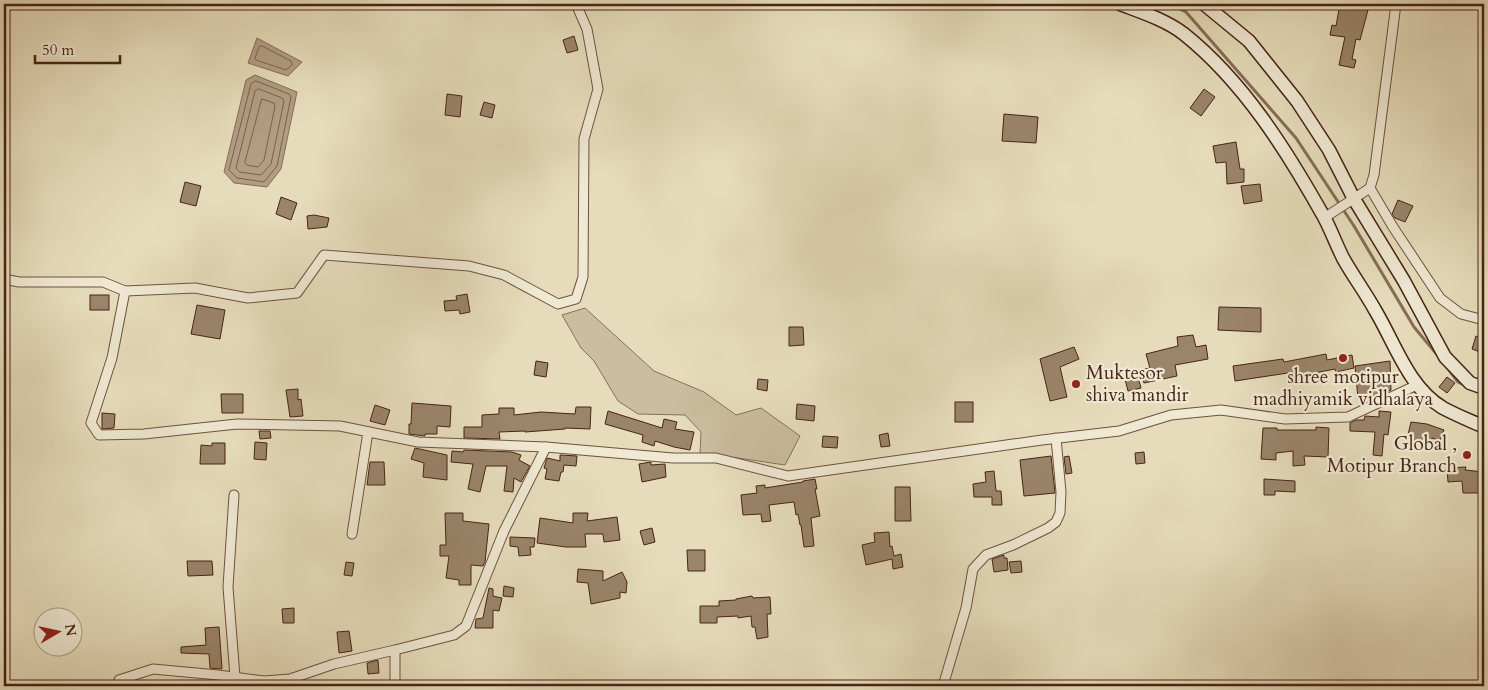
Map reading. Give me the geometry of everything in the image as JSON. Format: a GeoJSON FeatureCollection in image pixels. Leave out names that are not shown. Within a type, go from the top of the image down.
{"type":"FeatureCollection","features":[{"type":"Feature","properties":{"kind":"main road"},"geometry":{"type":"LineString","coordinates":[[1120,4],[1160,20],[1184,33],[1245,96],[1329,215],[1344,259],[1376,311],[1417,385],[1442,407],[1484,427]]}},
{"type":"Feature","properties":{"kind":"main road"},"geometry":{"type":"LineString","coordinates":[[1204,4],[1249,41],[1297,101],[1329,150],[1351,201],[1404,281],[1445,356],[1470,383],[1484,388]]}},
{"type":"Feature","properties":{"kind":"street"},"geometry":{"type":"LineString","coordinates":[[4,279],[19,282],[103,282],[125,291],[195,288],[248,298],[297,294],[324,255],[468,266],[504,275],[558,304],[576,299],[583,277],[584,139],[598,89],[587,29],[576,4]]}},
{"type":"Feature","properties":{"kind":"street"},"geometry":{"type":"LineString","coordinates":[[1329,215],[1370,188],[1374,175],[1396,4]]}},
{"type":"Feature","properties":{"kind":"street"},"geometry":{"type":"LineString","coordinates":[[1370,188],[1393,227],[1440,298],[1461,314],[1484,320]]}},
{"type":"Feature","properties":{"kind":"street"},"geometry":{"type":"LineString","coordinates":[[125,291],[112,358],[91,423],[99,435],[144,434],[237,424],[340,426],[418,442],[546,447],[673,458],[716,458],[788,476],[1056,438],[1119,431],[1171,414],[1222,410],[1285,419],[1348,417],[1417,385]]}},
{"type":"Feature","properties":{"kind":"street"},"geometry":{"type":"LineString","coordinates":[[352,534],[368,432]]}},
{"type":"Feature","properties":{"kind":"street"},"geometry":{"type":"LineString","coordinates":[[943,686],[966,608],[973,569],[986,555],[1013,545],[1048,528],[1056,522],[1060,513],[1061,492],[1056,438]]}},
{"type":"Feature","properties":{"kind":"street"},"geometry":{"type":"LineString","coordinates":[[120,680],[153,669],[264,681],[290,679],[334,664],[454,636],[466,626],[504,531],[546,447]]}},
{"type":"Feature","properties":{"kind":"street"},"geometry":{"type":"LineString","coordinates":[[234,495],[228,587],[234,677]]}},
{"type":"Feature","properties":{"kind":"street"},"geometry":{"type":"LineString","coordinates":[[395,650],[395,686]]}},
{"type":"Feature","properties":{"kind":"shaded area"},"geometry":{"type":"Polygon","coordinates":[[[585,308],[654,371],[704,392],[736,415],[761,408],[800,436],[785,465],[700,455],[701,432],[685,415],[638,414],[618,401],[594,361],[581,348],[562,315],[585,308]]]}},
{"type":"Feature","properties":{"kind":"water"},"geometry":{"type":"Polygon","coordinates":[[[257,38],[302,62],[288,76],[248,63],[257,38]]]}},
{"type":"Feature","properties":{"kind":"water"},"geometry":{"type":"Polygon","coordinates":[[[255,75],[297,92],[281,169],[267,187],[234,183],[224,172],[246,80],[255,75]]]}},
{"type":"Feature","properties":{"kind":"building"},"geometry":{"type":"Polygon","coordinates":[[[1340,4],[1368,10],[1360,40],[1356,39],[1352,59],[1356,60],[1354,68],[1339,65],[1345,37],[1330,35],[1332,25],[1336,26],[1340,4]]]}},
{"type":"Feature","properties":{"kind":"building"},"geometry":{"type":"Polygon","coordinates":[[[574,36],[578,50],[567,53],[563,40],[574,36]]]}},
{"type":"Feature","properties":{"kind":"building"},"geometry":{"type":"Polygon","coordinates":[[[1204,89],[1215,97],[1201,116],[1190,108],[1204,89]]]}},
{"type":"Feature","properties":{"kind":"building"},"geometry":{"type":"Polygon","coordinates":[[[447,94],[462,96],[460,117],[445,115],[447,94]]]}},
{"type":"Feature","properties":{"kind":"building"},"geometry":{"type":"Polygon","coordinates":[[[484,102],[495,105],[492,118],[480,115],[484,102]]]}},
{"type":"Feature","properties":{"kind":"building"},"geometry":{"type":"Polygon","coordinates":[[[1004,114],[1038,117],[1036,143],[1002,141],[1004,114]]]}},
{"type":"Feature","properties":{"kind":"building"},"geometry":{"type":"Polygon","coordinates":[[[1236,142],[1240,169],[1244,169],[1244,182],[1227,184],[1226,162],[1216,163],[1213,146],[1236,142]]]}},
{"type":"Feature","properties":{"kind":"building"},"geometry":{"type":"Polygon","coordinates":[[[185,182],[201,186],[196,206],[180,202],[185,182]]]}},
{"type":"Feature","properties":{"kind":"building"},"geometry":{"type":"Polygon","coordinates":[[[1260,184],[1262,201],[1244,204],[1241,186],[1260,184]]]}},
{"type":"Feature","properties":{"kind":"building"},"geometry":{"type":"Polygon","coordinates":[[[281,197],[297,203],[291,220],[276,214],[281,197]]]}},
{"type":"Feature","properties":{"kind":"building"},"geometry":{"type":"Polygon","coordinates":[[[1398,200],[1413,206],[1405,222],[1395,218],[1392,214],[1398,200]]]}},
{"type":"Feature","properties":{"kind":"building"},"geometry":{"type":"Polygon","coordinates":[[[314,215],[329,218],[327,227],[308,229],[307,216],[314,215]]]}},
{"type":"Feature","properties":{"kind":"building"},"geometry":{"type":"Polygon","coordinates":[[[467,294],[470,312],[460,314],[459,310],[445,311],[444,301],[457,300],[456,296],[467,294]]]}},
{"type":"Feature","properties":{"kind":"building"},"geometry":{"type":"Polygon","coordinates":[[[90,295],[109,295],[109,310],[90,310],[90,295]]]}},
{"type":"Feature","properties":{"kind":"building"},"geometry":{"type":"Polygon","coordinates":[[[197,305],[225,310],[220,339],[191,334],[197,305]]]}},
{"type":"Feature","properties":{"kind":"building"},"geometry":{"type":"Polygon","coordinates":[[[1219,307],[1261,308],[1261,332],[1218,330],[1219,307]]]}},
{"type":"Feature","properties":{"kind":"building"},"geometry":{"type":"Polygon","coordinates":[[[789,327],[803,327],[804,345],[789,346],[789,327]]]}},
{"type":"Feature","properties":{"kind":"building"},"geometry":{"type":"Polygon","coordinates":[[[1193,335],[1196,347],[1206,345],[1208,359],[1175,365],[1177,376],[1144,383],[1140,370],[1150,368],[1146,354],[1178,346],[1177,337],[1193,335]]]}},
{"type":"Feature","properties":{"kind":"building"},"geometry":{"type":"Polygon","coordinates":[[[1476,336],[1484,339],[1480,352],[1472,349],[1476,336]]]}},
{"type":"Feature","properties":{"kind":"building"},"geometry":{"type":"Polygon","coordinates":[[[1074,347],[1079,359],[1060,367],[1067,397],[1050,401],[1040,359],[1074,347]]]}},
{"type":"Feature","properties":{"kind":"building"},"geometry":{"type":"Polygon","coordinates":[[[1326,354],[1327,360],[1352,355],[1354,368],[1336,372],[1335,369],[1289,378],[1288,373],[1235,381],[1233,366],[1283,359],[1284,362],[1326,354]]]}},
{"type":"Feature","properties":{"kind":"building"},"geometry":{"type":"Polygon","coordinates":[[[536,361],[548,363],[546,377],[534,375],[536,361]]]}},
{"type":"Feature","properties":{"kind":"building"},"geometry":{"type":"Polygon","coordinates":[[[1390,361],[1391,390],[1358,399],[1355,366],[1390,361]]]}},
{"type":"Feature","properties":{"kind":"building"},"geometry":{"type":"Polygon","coordinates":[[[1138,377],[1141,388],[1128,391],[1125,379],[1138,377]]]}},
{"type":"Feature","properties":{"kind":"building"},"geometry":{"type":"Polygon","coordinates":[[[1447,377],[1455,383],[1447,393],[1439,387],[1447,377]]]}},
{"type":"Feature","properties":{"kind":"building"},"geometry":{"type":"Polygon","coordinates":[[[758,379],[768,380],[767,391],[757,389],[758,379]]]}},
{"type":"Feature","properties":{"kind":"building"},"geometry":{"type":"Polygon","coordinates":[[[298,389],[298,400],[301,399],[303,416],[290,417],[286,390],[298,389]]]}},
{"type":"Feature","properties":{"kind":"building"},"geometry":{"type":"Polygon","coordinates":[[[221,394],[243,394],[243,413],[222,413],[221,394]]]}},
{"type":"Feature","properties":{"kind":"building"},"geometry":{"type":"Polygon","coordinates":[[[955,402],[973,402],[973,422],[955,422],[955,402]]]}},
{"type":"Feature","properties":{"kind":"building"},"geometry":{"type":"Polygon","coordinates":[[[412,403],[451,406],[450,427],[437,426],[437,434],[425,434],[425,436],[409,434],[412,403]]]}},
{"type":"Feature","properties":{"kind":"building"},"geometry":{"type":"Polygon","coordinates":[[[797,404],[815,406],[814,421],[796,419],[797,404]]]}},
{"type":"Feature","properties":{"kind":"building"},"geometry":{"type":"Polygon","coordinates":[[[375,405],[390,410],[385,425],[370,421],[375,405]]]}},
{"type":"Feature","properties":{"kind":"building"},"geometry":{"type":"Polygon","coordinates":[[[576,407],[591,407],[590,429],[565,428],[525,432],[499,432],[500,439],[464,438],[464,427],[482,427],[482,415],[499,414],[499,408],[514,408],[514,415],[541,412],[575,414],[576,407]]]}},
{"type":"Feature","properties":{"kind":"building"},"geometry":{"type":"Polygon","coordinates":[[[608,411],[662,428],[664,419],[677,422],[675,429],[694,432],[690,450],[655,441],[654,446],[642,442],[643,435],[605,424],[608,411]]]}},
{"type":"Feature","properties":{"kind":"building"},"geometry":{"type":"Polygon","coordinates":[[[1379,411],[1391,412],[1388,435],[1384,434],[1382,456],[1373,455],[1375,432],[1350,431],[1350,423],[1356,420],[1364,420],[1365,416],[1379,417],[1379,411]]]}},
{"type":"Feature","properties":{"kind":"building"},"geometry":{"type":"Polygon","coordinates":[[[102,413],[115,414],[114,428],[102,429],[102,413]]]}},
{"type":"Feature","properties":{"kind":"building"},"geometry":{"type":"Polygon","coordinates":[[[1411,422],[1427,424],[1444,430],[1440,441],[1432,438],[1431,443],[1407,439],[1411,422]]]}},
{"type":"Feature","properties":{"kind":"building"},"geometry":{"type":"Polygon","coordinates":[[[1316,427],[1329,428],[1328,457],[1304,456],[1305,465],[1293,466],[1293,451],[1276,453],[1276,460],[1261,459],[1263,428],[1316,430],[1316,427]]]}},
{"type":"Feature","properties":{"kind":"building"},"geometry":{"type":"Polygon","coordinates":[[[259,431],[270,431],[271,438],[260,439],[259,431]]]}},
{"type":"Feature","properties":{"kind":"building"},"geometry":{"type":"Polygon","coordinates":[[[888,433],[890,446],[881,447],[879,435],[888,433]]]}},
{"type":"Feature","properties":{"kind":"building"},"geometry":{"type":"Polygon","coordinates":[[[823,436],[838,437],[837,448],[822,447],[823,436]]]}},
{"type":"Feature","properties":{"kind":"building"},"geometry":{"type":"Polygon","coordinates":[[[255,442],[267,443],[266,460],[254,459],[255,442]]]}},
{"type":"Feature","properties":{"kind":"building"},"geometry":{"type":"Polygon","coordinates":[[[212,443],[225,443],[225,464],[200,464],[201,445],[212,446],[212,443]]]}},
{"type":"Feature","properties":{"kind":"building"},"geometry":{"type":"Polygon","coordinates":[[[415,448],[447,455],[447,480],[423,477],[424,463],[411,459],[415,448]]]}},
{"type":"Feature","properties":{"kind":"building"},"geometry":{"type":"Polygon","coordinates":[[[464,450],[512,452],[521,455],[519,460],[530,466],[521,482],[514,478],[513,492],[504,491],[507,466],[486,466],[480,492],[468,489],[473,464],[451,462],[452,451],[463,452],[464,450]]]}},
{"type":"Feature","properties":{"kind":"building"},"geometry":{"type":"Polygon","coordinates":[[[1144,452],[1145,463],[1136,464],[1135,453],[1144,452]]]}},
{"type":"Feature","properties":{"kind":"building"},"geometry":{"type":"Polygon","coordinates":[[[560,455],[577,456],[576,466],[564,465],[559,481],[545,479],[547,469],[544,468],[547,458],[560,461],[560,455]]]}},
{"type":"Feature","properties":{"kind":"building"},"geometry":{"type":"Polygon","coordinates":[[[1051,456],[1055,493],[1024,496],[1020,460],[1051,456]]]}},
{"type":"Feature","properties":{"kind":"building"},"geometry":{"type":"Polygon","coordinates":[[[1069,456],[1072,473],[1066,474],[1064,457],[1069,456]]]}},
{"type":"Feature","properties":{"kind":"building"},"geometry":{"type":"Polygon","coordinates":[[[370,462],[384,462],[385,485],[367,485],[370,462]]]}},
{"type":"Feature","properties":{"kind":"building"},"geometry":{"type":"Polygon","coordinates":[[[651,462],[651,465],[665,464],[666,477],[642,482],[639,464],[651,462]]]}},
{"type":"Feature","properties":{"kind":"building"},"geometry":{"type":"Polygon","coordinates":[[[1466,467],[1465,470],[1484,472],[1483,493],[1463,493],[1462,481],[1448,482],[1447,468],[1466,467]]]}},
{"type":"Feature","properties":{"kind":"building"},"geometry":{"type":"Polygon","coordinates":[[[994,471],[996,491],[1001,491],[1002,505],[992,505],[992,497],[974,497],[973,484],[986,482],[985,472],[994,471]]]}},
{"type":"Feature","properties":{"kind":"building"},"geometry":{"type":"Polygon","coordinates":[[[815,479],[820,516],[811,518],[814,546],[804,547],[801,525],[798,514],[796,515],[794,502],[769,505],[771,521],[762,522],[761,514],[743,515],[741,495],[757,493],[756,486],[765,485],[765,488],[815,479]]]}},
{"type":"Feature","properties":{"kind":"building"},"geometry":{"type":"Polygon","coordinates":[[[1264,479],[1295,481],[1295,492],[1275,491],[1275,495],[1264,495],[1264,479]]]}},
{"type":"Feature","properties":{"kind":"building"},"geometry":{"type":"Polygon","coordinates":[[[895,487],[910,487],[911,521],[895,521],[895,487]]]}},
{"type":"Feature","properties":{"kind":"building"},"geometry":{"type":"Polygon","coordinates":[[[445,513],[463,513],[463,521],[489,524],[485,562],[483,566],[471,565],[471,585],[459,585],[459,580],[446,578],[449,556],[440,556],[440,545],[446,545],[445,513]]]}},
{"type":"Feature","properties":{"kind":"building"},"geometry":{"type":"Polygon","coordinates":[[[573,513],[588,513],[587,521],[617,517],[620,540],[604,542],[603,534],[585,534],[586,547],[566,547],[537,543],[540,518],[573,523],[573,513]]]}},
{"type":"Feature","properties":{"kind":"building"},"geometry":{"type":"Polygon","coordinates":[[[652,528],[655,542],[644,545],[640,531],[652,528]]]}},
{"type":"Feature","properties":{"kind":"building"},"geometry":{"type":"Polygon","coordinates":[[[889,532],[890,547],[892,546],[894,556],[901,554],[903,567],[893,569],[892,559],[866,565],[862,545],[875,542],[874,533],[889,532]]]}},
{"type":"Feature","properties":{"kind":"building"},"geometry":{"type":"Polygon","coordinates":[[[510,537],[535,538],[534,547],[530,547],[531,555],[519,556],[518,547],[510,546],[510,537]]]}},
{"type":"Feature","properties":{"kind":"building"},"geometry":{"type":"Polygon","coordinates":[[[687,550],[705,550],[705,571],[688,571],[687,550]]]}},
{"type":"Feature","properties":{"kind":"building"},"geometry":{"type":"Polygon","coordinates":[[[1004,555],[1004,558],[1007,558],[1008,570],[994,572],[992,559],[1004,555]]]}},
{"type":"Feature","properties":{"kind":"building"},"geometry":{"type":"Polygon","coordinates":[[[187,561],[212,561],[213,575],[188,576],[187,561]]]}},
{"type":"Feature","properties":{"kind":"building"},"geometry":{"type":"Polygon","coordinates":[[[1021,561],[1022,572],[1011,573],[1009,562],[1021,561]]]}},
{"type":"Feature","properties":{"kind":"building"},"geometry":{"type":"Polygon","coordinates":[[[346,562],[354,563],[352,576],[344,575],[346,562]]]}},
{"type":"Feature","properties":{"kind":"building"},"geometry":{"type":"Polygon","coordinates":[[[578,569],[603,571],[603,581],[622,572],[627,582],[626,593],[620,592],[620,598],[591,604],[588,583],[577,582],[578,569]]]}},
{"type":"Feature","properties":{"kind":"building"},"geometry":{"type":"Polygon","coordinates":[[[504,586],[514,588],[513,597],[503,596],[504,586]]]}},
{"type":"Feature","properties":{"kind":"building"},"geometry":{"type":"Polygon","coordinates":[[[489,588],[493,589],[493,596],[502,598],[499,611],[493,610],[493,628],[475,628],[476,619],[483,618],[489,588]]]}},
{"type":"Feature","properties":{"kind":"building"},"geometry":{"type":"Polygon","coordinates":[[[752,596],[753,598],[770,597],[771,614],[767,614],[768,637],[757,639],[755,627],[752,627],[751,616],[738,618],[738,616],[717,617],[717,623],[700,623],[700,606],[719,606],[719,601],[736,600],[752,596]]]}},
{"type":"Feature","properties":{"kind":"building"},"geometry":{"type":"Polygon","coordinates":[[[294,608],[294,623],[283,623],[282,609],[294,608]]]}},
{"type":"Feature","properties":{"kind":"building"},"geometry":{"type":"Polygon","coordinates":[[[219,627],[222,669],[210,668],[209,654],[181,653],[181,647],[206,645],[205,628],[219,627]]]}},
{"type":"Feature","properties":{"kind":"building"},"geometry":{"type":"Polygon","coordinates":[[[349,631],[352,651],[339,653],[337,632],[349,631]]]}},
{"type":"Feature","properties":{"kind":"building"},"geometry":{"type":"Polygon","coordinates":[[[378,660],[379,673],[368,674],[367,663],[378,660]]]}},
{"type":"Feature","properties":{"kind":"waterway"},"geometry":{"type":"LineString","coordinates":[[1170,4],[1186,12],[1296,138],[1354,226],[1414,327],[1439,357]]}},
{"type":"Feature","properties":{"kind":"waterway"},"geometry":{"type":"LineString","coordinates":[[1446,366],[1458,382],[1466,386]]}},
{"type":"Feature","properties":{"kind":"place","name":"shree motipur madhiyamik vidhalaya"},"geometry":{"type":"Point","coordinates":[1343,358]}},
{"type":"Feature","properties":{"kind":"place","name":"Muktesor shiva mandir"},"geometry":{"type":"Point","coordinates":[1076,384]}},
{"type":"Feature","properties":{"kind":"place","name":"Global , Motipur Branch"},"geometry":{"type":"Point","coordinates":[1467,455]}}]}
